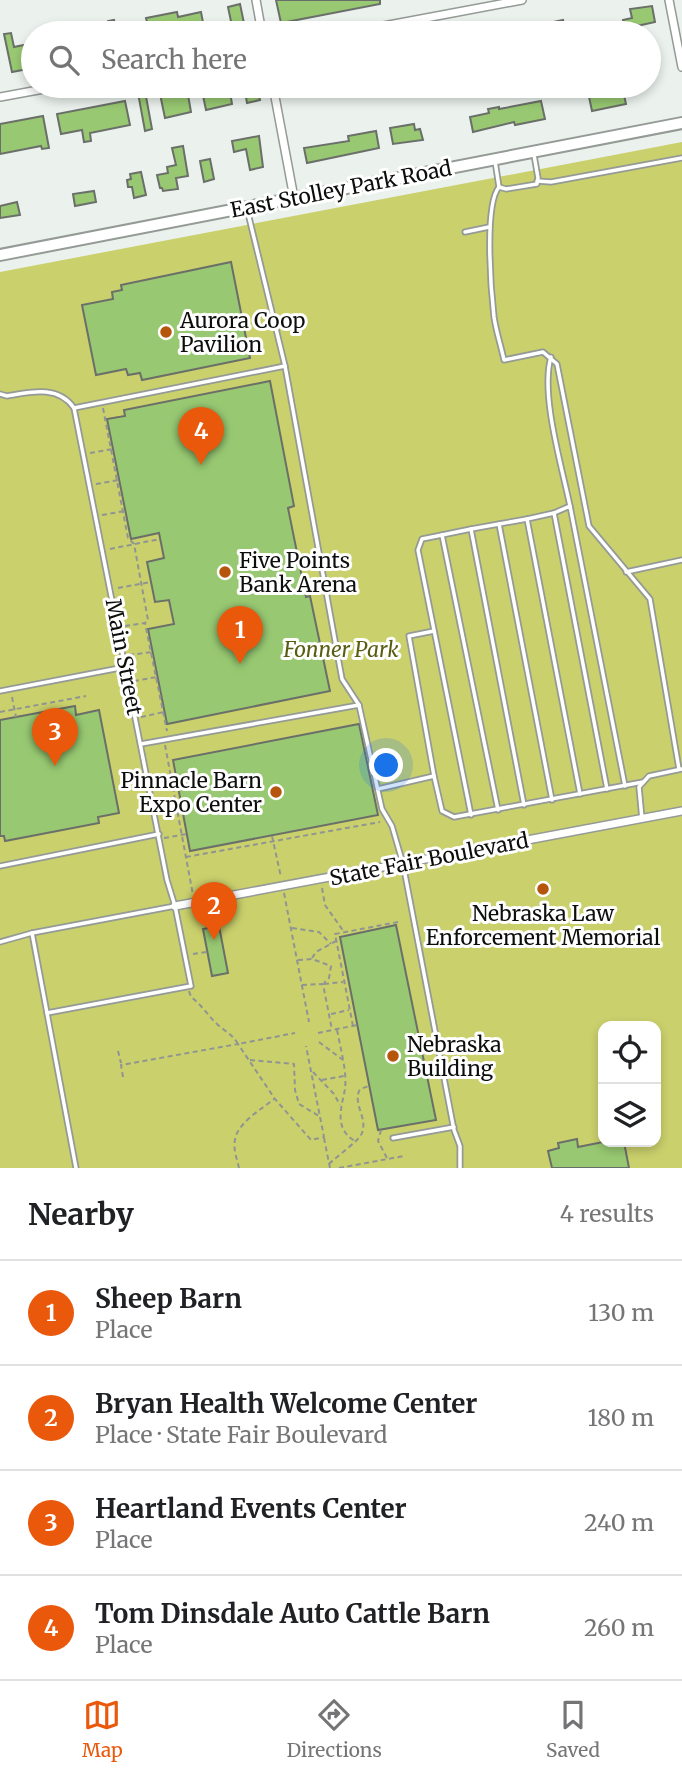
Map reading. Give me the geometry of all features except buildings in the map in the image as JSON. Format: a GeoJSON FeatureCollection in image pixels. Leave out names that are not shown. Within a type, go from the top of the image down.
{"type":"FeatureCollection","features":[{"type":"Feature","properties":{"kind":"street"},"geometry":{"type":"LineString","coordinates":[[256,0],[260,21]]}},
{"type":"Feature","properties":{"kind":"street"},"geometry":{"type":"LineString","coordinates":[[410,21],[522,0]]}},
{"type":"Feature","properties":{"kind":"street"},"geometry":{"type":"LineString","coordinates":[[669,0],[682,68]]}},
{"type":"Feature","properties":{"kind":"street"},"geometry":{"type":"LineString","coordinates":[[671,9],[682,7]]}},
{"type":"Feature","properties":{"kind":"street"},"geometry":{"type":"LineString","coordinates":[[0,97],[21,93]]}},
{"type":"Feature","properties":{"kind":"street"},"geometry":{"type":"LineString","coordinates":[[275,98],[294,198]]}},
{"type":"Feature","properties":{"kind":"street","name":"East Stolley Park Road"},"geometry":{"type":"LineString","coordinates":[[0,255],[682,123]]}},
{"type":"Feature","properties":{"kind":"street","name":"State Fair Boulevard"},"geometry":{"type":"LineString","coordinates":[[175,906],[682,811]]}},
{"type":"Feature","properties":{"kind":"lane"},"geometry":{"type":"LineString","coordinates":[[499,187],[506,189],[537,184],[534,152]]}},
{"type":"Feature","properties":{"kind":"lane"},"geometry":{"type":"LineString","coordinates":[[537,181],[551,181],[682,158]]}},
{"type":"Feature","properties":{"kind":"lane"},"geometry":{"type":"LineString","coordinates":[[494,159],[499,187],[495,192],[489,227],[494,317],[504,360],[543,352],[557,364],[589,526],[650,599],[680,769],[649,776],[639,787],[642,819]]}},
{"type":"Feature","properties":{"kind":"lane"},"geometry":{"type":"LineString","coordinates":[[246,207],[285,366],[342,679],[359,705],[383,809],[403,864],[454,1127],[460,1146],[460,1168]]}},
{"type":"Feature","properties":{"kind":"lane"},"geometry":{"type":"LineString","coordinates":[[465,232],[489,227]]}},
{"type":"Feature","properties":{"kind":"lane"},"geometry":{"type":"LineString","coordinates":[[551,357],[547,371],[548,395],[625,786]]}},
{"type":"Feature","properties":{"kind":"lane"},"geometry":{"type":"LineString","coordinates":[[0,394],[6,396],[54,392],[66,397],[74,408],[285,366]]}},
{"type":"Feature","properties":{"kind":"lane","name":"Main Street"},"geometry":{"type":"LineString","coordinates":[[74,408],[190,987]]}},
{"type":"Feature","properties":{"kind":"lane"},"geometry":{"type":"LineString","coordinates":[[471,815],[418,550],[422,539],[554,513],[570,506]]}},
{"type":"Feature","properties":{"kind":"lane"},"geometry":{"type":"LineString","coordinates":[[554,513],[607,789]]}},
{"type":"Feature","properties":{"kind":"lane"},"geometry":{"type":"LineString","coordinates":[[527,519],[580,794]]}},
{"type":"Feature","properties":{"kind":"lane"},"geometry":{"type":"LineString","coordinates":[[499,524],[552,800]]}},
{"type":"Feature","properties":{"kind":"lane"},"geometry":{"type":"LineString","coordinates":[[471,530],[524,805]]}},
{"type":"Feature","properties":{"kind":"lane"},"geometry":{"type":"LineString","coordinates":[[442,535],[498,810]]}},
{"type":"Feature","properties":{"kind":"lane"},"geometry":{"type":"LineString","coordinates":[[626,572],[682,560]]}},
{"type":"Feature","properties":{"kind":"lane"},"geometry":{"type":"LineString","coordinates":[[434,631],[408,636],[442,811],[454,817],[471,815],[643,782]]}},
{"type":"Feature","properties":{"kind":"lane"},"geometry":{"type":"LineString","coordinates":[[0,691],[125,667]]}},
{"type":"Feature","properties":{"kind":"lane"},"geometry":{"type":"LineString","coordinates":[[141,744],[359,705]]}},
{"type":"Feature","properties":{"kind":"lane"},"geometry":{"type":"LineString","coordinates":[[378,789],[434,776]]}},
{"type":"Feature","properties":{"kind":"lane"},"geometry":{"type":"LineString","coordinates":[[0,866],[159,837]]}},
{"type":"Feature","properties":{"kind":"lane"},"geometry":{"type":"LineString","coordinates":[[0,942],[32,933],[175,906]]}},
{"type":"Feature","properties":{"kind":"lane"},"geometry":{"type":"LineString","coordinates":[[32,933],[76,1168]]}},
{"type":"Feature","properties":{"kind":"lane"},"geometry":{"type":"LineString","coordinates":[[47,1013],[190,987]]}},
{"type":"Feature","properties":{"kind":"lane"},"geometry":{"type":"LineString","coordinates":[[393,1138],[454,1127]]}},
{"type":"Feature","properties":{"kind":"path"},"geometry":{"type":"LineString","coordinates":[[102,402],[128,538],[134,544],[149,620],[118,627]]}},
{"type":"Feature","properties":{"kind":"path"},"geometry":{"type":"LineString","coordinates":[[83,454],[112,449]]}},
{"type":"Feature","properties":{"kind":"path"},"geometry":{"type":"LineString","coordinates":[[90,485],[118,480]]}},
{"type":"Feature","properties":{"kind":"path"},"geometry":{"type":"LineString","coordinates":[[96,516],[124,511]]}},
{"type":"Feature","properties":{"kind":"path"},"geometry":{"type":"LineString","coordinates":[[103,551],[160,539]]}},
{"type":"Feature","properties":{"kind":"path"},"geometry":{"type":"LineString","coordinates":[[110,589],[151,582]]}},
{"type":"Feature","properties":{"kind":"path"},"geometry":{"type":"LineString","coordinates":[[145,623],[164,712],[171,779],[194,903]]}},
{"type":"Feature","properties":{"kind":"path"},"geometry":{"type":"LineString","coordinates":[[123,656],[151,652]]}},
{"type":"Feature","properties":{"kind":"path"},"geometry":{"type":"LineString","coordinates":[[128,682],[157,677]]}},
{"type":"Feature","properties":{"kind":"path"},"geometry":{"type":"LineString","coordinates":[[11,689],[16,717]]}},
{"type":"Feature","properties":{"kind":"path"},"geometry":{"type":"LineString","coordinates":[[0,712],[86,696]]}},
{"type":"Feature","properties":{"kind":"path"},"geometry":{"type":"LineString","coordinates":[[135,718],[164,712]]}},
{"type":"Feature","properties":{"kind":"path"},"geometry":{"type":"LineString","coordinates":[[148,782],[176,778]]}},
{"type":"Feature","properties":{"kind":"path"},"geometry":{"type":"LineString","coordinates":[[154,811],[182,806]]}},
{"type":"Feature","properties":{"kind":"path"},"geometry":{"type":"LineString","coordinates":[[186,857],[388,820]]}},
{"type":"Feature","properties":{"kind":"path"},"geometry":{"type":"LineString","coordinates":[[159,837],[187,834]]}},
{"type":"Feature","properties":{"kind":"path"},"geometry":{"type":"LineString","coordinates":[[272,836],[309,1022]]}},
{"type":"Feature","properties":{"kind":"path"},"geometry":{"type":"LineString","coordinates":[[321,880],[325,905],[344,933]]}},
{"type":"Feature","properties":{"kind":"path"},"geometry":{"type":"LineString","coordinates":[[205,901],[211,928]]}},
{"type":"Feature","properties":{"kind":"path"},"geometry":{"type":"LineString","coordinates":[[318,1033],[355,1025],[335,934],[398,922]]}},
{"type":"Feature","properties":{"kind":"path"},"geometry":{"type":"LineString","coordinates":[[291,927],[319,932],[331,944]]}},
{"type":"Feature","properties":{"kind":"path"},"geometry":{"type":"LineString","coordinates":[[312,959],[316,953],[337,940]]}},
{"type":"Feature","properties":{"kind":"path"},"geometry":{"type":"LineString","coordinates":[[185,955],[207,952]]}},
{"type":"Feature","properties":{"kind":"path"},"geometry":{"type":"LineString","coordinates":[[297,960],[312,959],[331,966],[341,965]]}},
{"type":"Feature","properties":{"kind":"path"},"geometry":{"type":"LineString","coordinates":[[323,984],[329,978],[331,966]]}},
{"type":"Feature","properties":{"kind":"path"},"geometry":{"type":"LineString","coordinates":[[302,985],[345,982]]}},
{"type":"Feature","properties":{"kind":"path"},"geometry":{"type":"LineString","coordinates":[[323,984],[332,1030]]}},
{"type":"Feature","properties":{"kind":"path"},"geometry":{"type":"LineString","coordinates":[[190,987],[191,997],[216,1024],[233,1036],[275,1099],[311,1140],[324,1137]]}},
{"type":"Feature","properties":{"kind":"path"},"geometry":{"type":"LineString","coordinates":[[329,1014],[350,1010]]}},
{"type":"Feature","properties":{"kind":"path"},"geometry":{"type":"LineString","coordinates":[[337,1029],[345,1076],[341,1106],[342,1129],[355,1141]]}},
{"type":"Feature","properties":{"kind":"path"},"geometry":{"type":"LineString","coordinates":[[121,1065],[295,1033]]}},
{"type":"Feature","properties":{"kind":"path"},"geometry":{"type":"LineString","coordinates":[[319,1042],[343,1060]]}},
{"type":"Feature","properties":{"kind":"path"},"geometry":{"type":"LineString","coordinates":[[306,1046],[330,1168]]}},
{"type":"Feature","properties":{"kind":"path"},"geometry":{"type":"LineString","coordinates":[[118,1051],[123,1077]]}},
{"type":"Feature","properties":{"kind":"path"},"geometry":{"type":"LineString","coordinates":[[249,1060],[294,1064],[295,1090],[299,1104],[319,1116]]}},
{"type":"Feature","properties":{"kind":"path"},"geometry":{"type":"LineString","coordinates":[[310,1070],[334,1094],[341,1106]]}},
{"type":"Feature","properties":{"kind":"path"},"geometry":{"type":"LineString","coordinates":[[321,1080],[345,1076]]}},
{"type":"Feature","properties":{"kind":"path"},"geometry":{"type":"LineString","coordinates":[[329,1164],[360,1137],[363,1125],[357,1094],[360,1089],[369,1086]]}},
{"type":"Feature","properties":{"kind":"path"},"geometry":{"type":"LineString","coordinates":[[239,1168],[236,1135],[244,1124],[275,1099]]}},
{"type":"Feature","properties":{"kind":"path"},"geometry":{"type":"LineString","coordinates":[[381,1130],[378,1141],[388,1159]]}},
{"type":"Feature","properties":{"kind":"path"},"geometry":{"type":"LineString","coordinates":[[339,1168],[404,1157]]}},
{"type":"Feature","properties":{"kind":"green space","name":"Fonner Park"},"geometry":{"type":"Polygon","coordinates":[[[682,142],[682,1168],[0,1168],[0,272],[682,142]]]}},
{"type":"Feature","properties":{"kind":"place","name":"Aurora Coop Pavilion"},"geometry":{"type":"Point","coordinates":[166,332]}},
{"type":"Feature","properties":{"kind":"place","name":"Tom Dinsdale Auto Cattle Barn"},"geometry":{"type":"Point","coordinates":[201,465]}},
{"type":"Feature","properties":{"kind":"place","name":"Five Points Bank Arena"},"geometry":{"type":"Point","coordinates":[225,572]}},
{"type":"Feature","properties":{"kind":"place","name":"Sheep Barn"},"geometry":{"type":"Point","coordinates":[240,664]}},
{"type":"Feature","properties":{"kind":"place","name":"Heartland Events Center"},"geometry":{"type":"Point","coordinates":[55,766]}},
{"type":"Feature","properties":{"kind":"place","name":"Pinnacle Barn Expo Center"},"geometry":{"type":"Point","coordinates":[276,792]}},
{"type":"Feature","properties":{"kind":"place","name":"Nebraska Law Enforcement Memorial"},"geometry":{"type":"Point","coordinates":[543,889]}},
{"type":"Feature","properties":{"kind":"place","name":"Bryan Health Welcome Center"},"geometry":{"type":"Point","coordinates":[214,940]}},
{"type":"Feature","properties":{"kind":"place","name":"Nebraska Building"},"geometry":{"type":"Point","coordinates":[393,1056]}}]}
